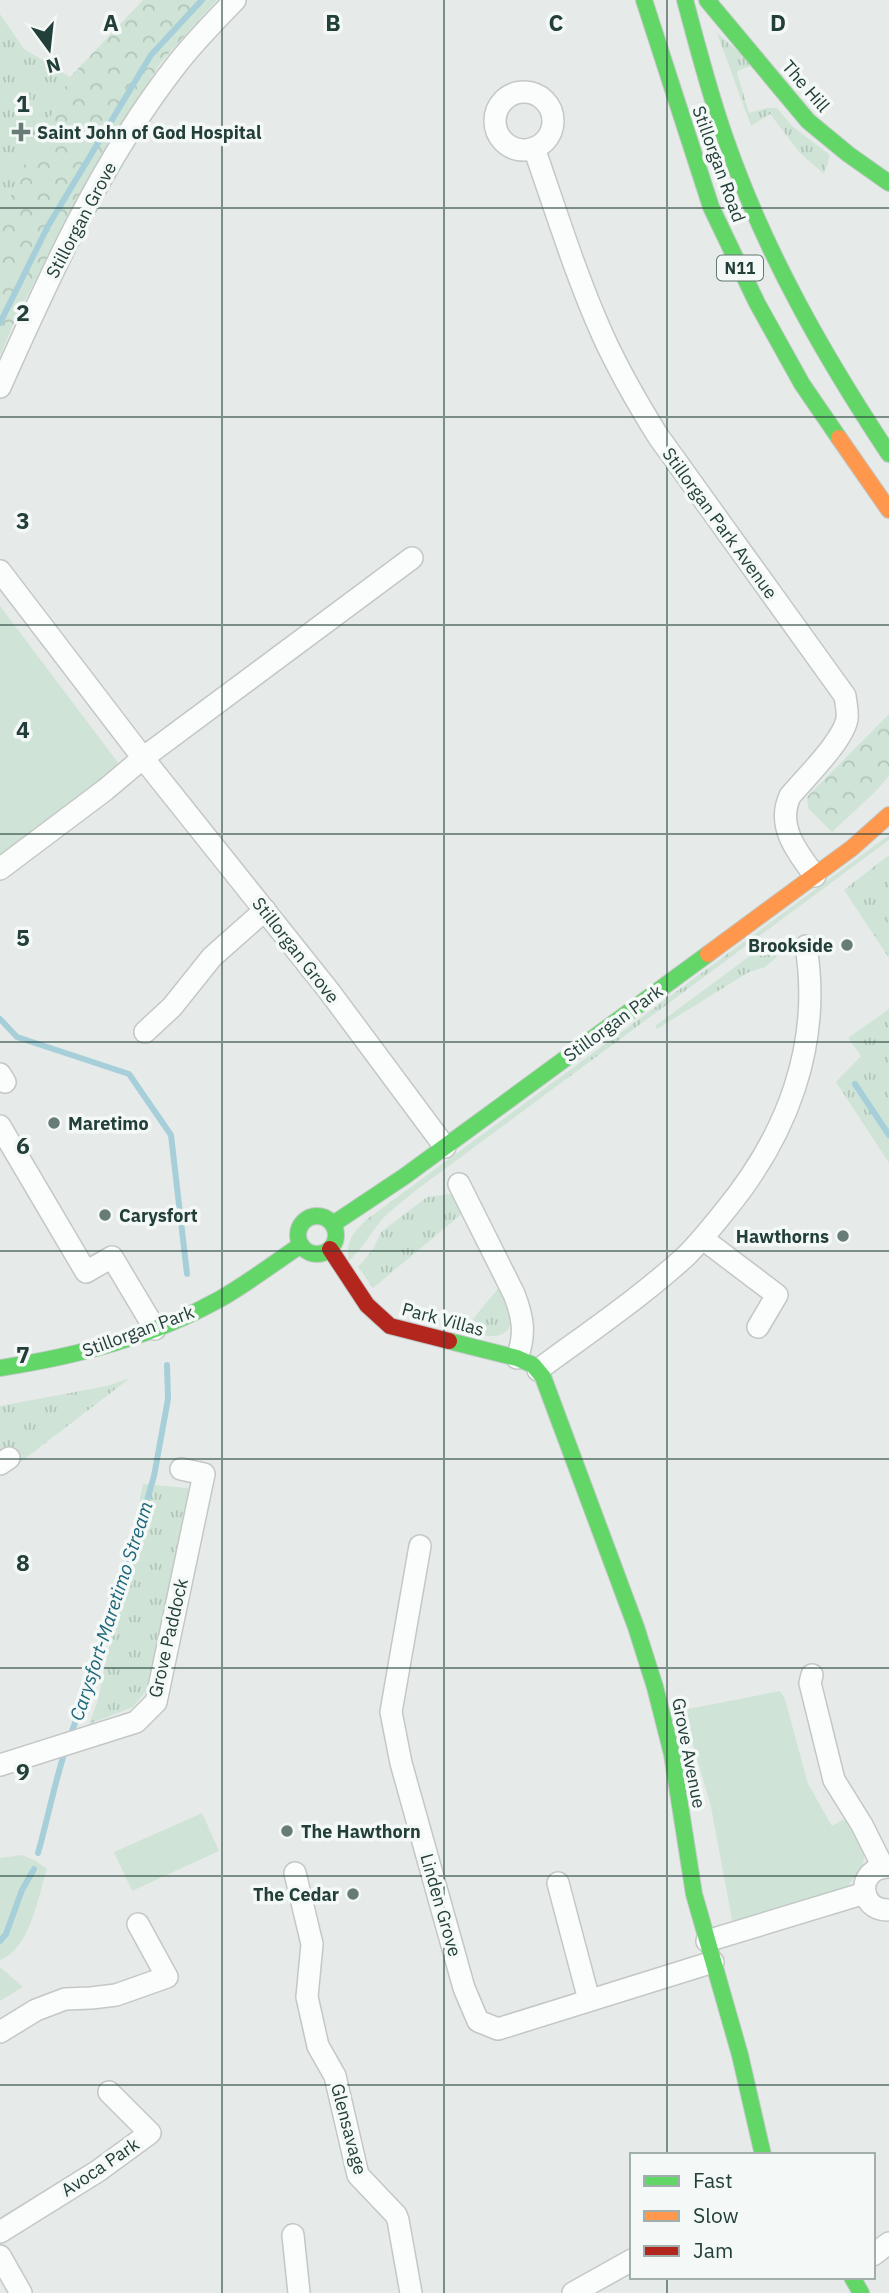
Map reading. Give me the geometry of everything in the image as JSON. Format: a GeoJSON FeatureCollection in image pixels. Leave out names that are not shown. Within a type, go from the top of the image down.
{"type":"FeatureCollection","features":[{"type":"Feature","properties":{"kind":"main road","name":"Stillorgan Road"},"geometry":{"type":"LineString","coordinates":[[643,0],[711,207],[757,303],[802,384],[889,510]]}},
{"type":"Feature","properties":{"kind":"main road","name":"Stillorgan Road"},"geometry":{"type":"LineString","coordinates":[[685,0],[707,87],[734,163],[760,223],[807,318],[861,413],[889,454]]}},
{"type":"Feature","properties":{"kind":"main road","name":"The Hill"},"geometry":{"type":"LineString","coordinates":[[706,0],[808,121],[889,183]]}},
{"type":"Feature","properties":{"kind":"main road","name":"Stillorgan Park"},"geometry":{"type":"LineString","coordinates":[[333,1224],[444,1147],[815,876],[889,815]]}},
{"type":"Feature","properties":{"kind":"main road"},"geometry":{"type":"LineString","coordinates":[[322,1217],[333,1224],[336,1240],[326,1252],[315,1254],[301,1245],[299,1233],[304,1222],[310,1218],[322,1217]]}},
{"type":"Feature","properties":{"kind":"main road","name":"Stillorgan Park"},"geometry":{"type":"LineString","coordinates":[[0,1368],[83,1353],[159,1327],[206,1306],[248,1282],[301,1245]]}},
{"type":"Feature","properties":{"kind":"main road","name":"Park Villas"},"geometry":{"type":"LineString","coordinates":[[330,1249],[367,1305],[390,1326],[517,1358],[538,1370]]}},
{"type":"Feature","properties":{"kind":"main road","name":"Grove Avenue"},"geometry":{"type":"LineString","coordinates":[[538,1370],[556,1410],[645,1653],[672,1754],[694,1894],[740,2055],[763,2153]]}},
{"type":"Feature","properties":{"kind":"street","name":"Stillorgan Grove"},"geometry":{"type":"LineString","coordinates":[[0,387],[27,324],[86,206],[133,125],[178,63],[235,0]]}},
{"type":"Feature","properties":{"kind":"street","name":"Stillorgan Park Avenue"},"geometry":{"type":"LineString","coordinates":[[534,148],[584,290],[631,392],[658,436],[845,696],[847,716],[838,739],[786,803],[785,821],[791,841],[815,876]]}},
{"type":"Feature","properties":{"kind":"street"},"geometry":{"type":"LineString","coordinates":[[0,869],[143,758],[412,558]]}},
{"type":"Feature","properties":{"kind":"street","name":"Stillorgan Grove"},"geometry":{"type":"LineString","coordinates":[[0,571],[143,758],[337,1002],[444,1147]]}},
{"type":"Feature","properties":{"kind":"street"},"geometry":{"type":"LineString","coordinates":[[145,1032],[172,1007],[212,957],[265,910]]}},
{"type":"Feature","properties":{"kind":"street"},"geometry":{"type":"LineString","coordinates":[[538,1370],[640,1295],[703,1239],[760,1163],[797,1083],[807,1041],[810,972],[806,946]]}},
{"type":"Feature","properties":{"kind":"street"},"geometry":{"type":"LineString","coordinates":[[0,1126],[86,1272],[112,1257],[159,1327]]}},
{"type":"Feature","properties":{"kind":"street"},"geometry":{"type":"LineString","coordinates":[[459,1184],[521,1312],[523,1339],[517,1358]]}},
{"type":"Feature","properties":{"kind":"street"},"geometry":{"type":"LineString","coordinates":[[703,1239],[777,1296],[758,1327]]}},
{"type":"Feature","properties":{"kind":"street","name":"Grove Paddock"},"geometry":{"type":"LineString","coordinates":[[0,1765],[136,1722],[156,1702],[204,1474],[181,1469]]}},
{"type":"Feature","properties":{"kind":"street","name":"Linden Grove"},"geometry":{"type":"LineString","coordinates":[[420,1546],[391,1712],[401,1763],[464,1988],[478,2021],[498,2029],[713,1962]]}},
{"type":"Feature","properties":{"kind":"street"},"geometry":{"type":"LineString","coordinates":[[812,1675],[810,1683],[834,1780],[886,1867],[876,1869],[866,1879],[865,1893],[871,1904],[889,1910]]}},
{"type":"Feature","properties":{"kind":"street","name":"Glensavage"},"geometry":{"type":"LineString","coordinates":[[295,1873],[312,1944],[307,1997],[318,2046],[335,2076],[358,2175],[398,2220],[411,2293]]}},
{"type":"Feature","properties":{"kind":"street"},"geometry":{"type":"LineString","coordinates":[[558,1883],[589,2000]]}},
{"type":"Feature","properties":{"kind":"street"},"geometry":{"type":"LineString","coordinates":[[707,1941],[865,1893]]}},
{"type":"Feature","properties":{"kind":"street"},"geometry":{"type":"LineString","coordinates":[[0,2032],[36,2010],[65,1999],[116,1995],[167,1977],[138,1924]]}},
{"type":"Feature","properties":{"kind":"street","name":"Avoca Park"},"geometry":{"type":"LineString","coordinates":[[0,2232],[98,2171],[150,2133],[110,2092]]}},
{"type":"Feature","properties":{"kind":"street"},"geometry":{"type":"LineString","coordinates":[[293,2235],[299,2293]]}},
{"type":"Feature","properties":{"kind":"street"},"geometry":{"type":"LineString","coordinates":[[573,2293],[630,2261]]}},
{"type":"Feature","properties":{"kind":"street"},"geometry":{"type":"LineString","coordinates":[[3,2267],[21,2293]]}},
{"type":"Feature","properties":{"kind":"green space"},"geometry":{"type":"Polygon","coordinates":[[[143,0],[217,0],[161,62],[109,144],[18,313],[0,356],[0,214],[70,77],[143,0]]]}},
{"type":"Feature","properties":{"kind":"green space"},"geometry":{"type":"Polygon","coordinates":[[[0,14],[24,49],[70,77],[0,214],[0,14]]]}},
{"type":"Feature","properties":{"kind":"green space"},"geometry":{"type":"Polygon","coordinates":[[[717,33],[754,65],[737,73],[749,113],[777,108],[792,126],[830,155],[824,174],[800,153],[770,114],[751,126],[717,33]]]}},
{"type":"Feature","properties":{"kind":"green space"},"geometry":{"type":"Polygon","coordinates":[[[0,606],[122,768],[0,859],[0,606]]]}},
{"type":"Feature","properties":{"kind":"green space"},"geometry":{"type":"Polygon","coordinates":[[[889,714],[889,776],[832,832],[808,808],[807,797],[889,714]]]}},
{"type":"Feature","properties":{"kind":"green space"},"geometry":{"type":"Polygon","coordinates":[[[889,835],[889,840],[415,1191],[385,1217],[349,1261],[348,1248],[351,1238],[366,1220],[889,835]]]}},
{"type":"Feature","properties":{"kind":"green space"},"geometry":{"type":"Polygon","coordinates":[[[889,855],[889,958],[844,890],[889,855]]]}},
{"type":"Feature","properties":{"kind":"green space"},"geometry":{"type":"Polygon","coordinates":[[[762,947],[768,947],[777,957],[765,967],[749,972],[657,1029],[655,1026],[762,947]]]}},
{"type":"Feature","properties":{"kind":"green space"},"geometry":{"type":"Polygon","coordinates":[[[889,1009],[889,1163],[836,1082],[861,1056],[848,1038],[889,1009]]]}},
{"type":"Feature","properties":{"kind":"green space"},"geometry":{"type":"Polygon","coordinates":[[[456,1195],[464,1212],[373,1288],[358,1267],[372,1251],[381,1232],[427,1197],[456,1195]]]}},
{"type":"Feature","properties":{"kind":"green space"},"geometry":{"type":"Polygon","coordinates":[[[501,1285],[510,1313],[508,1330],[492,1336],[463,1331],[501,1285]]]}},
{"type":"Feature","properties":{"kind":"green space"},"geometry":{"type":"Polygon","coordinates":[[[130,1378],[18,1464],[7,1450],[0,1454],[0,1406],[107,1386],[130,1378]]]}},
{"type":"Feature","properties":{"kind":"green space"},"geometry":{"type":"Polygon","coordinates":[[[143,1484],[188,1488],[190,1499],[146,1691],[133,1707],[89,1724],[98,1700],[143,1484]]]}},
{"type":"Feature","properties":{"kind":"green space"},"geometry":{"type":"Polygon","coordinates":[[[780,1691],[785,1699],[808,1784],[832,1826],[844,1819],[862,1842],[863,1866],[848,1886],[831,1894],[735,1921],[732,1920],[711,1807],[683,1710],[780,1691]]]}},
{"type":"Feature","properties":{"kind":"green space"},"geometry":{"type":"Polygon","coordinates":[[[202,1813],[219,1851],[132,1891],[114,1852],[202,1813]]]}},
{"type":"Feature","properties":{"kind":"green space"},"geometry":{"type":"Polygon","coordinates":[[[22,1855],[47,1869],[26,1934],[10,1954],[0,1960],[0,1858],[22,1855]]]}},
{"type":"Feature","properties":{"kind":"green space"},"geometry":{"type":"Polygon","coordinates":[[[0,1967],[23,1987],[0,2001],[0,1967]]]}},
{"type":"Feature","properties":{"kind":"waterway","name":"Carysfort-Maretimo Stream"},"geometry":{"type":"LineString","coordinates":[[0,323],[48,226],[151,55],[202,0]]}},
{"type":"Feature","properties":{"kind":"waterway","name":"Carysfort-Maretimo Stream"},"geometry":{"type":"LineString","coordinates":[[0,1019],[17,1037],[129,1074],[171,1135],[187,1274]]}},
{"type":"Feature","properties":{"kind":"waterway"},"geometry":{"type":"LineString","coordinates":[[855,1084],[889,1135]]}},
{"type":"Feature","properties":{"kind":"waterway","name":"Carysfort-Maretimo Stream"},"geometry":{"type":"LineString","coordinates":[[70,1737],[121,1590],[154,1476],[168,1399],[167,1365]]}},
{"type":"Feature","properties":{"kind":"waterway","name":"Carysfort-Maretimo Stream"},"geometry":{"type":"LineString","coordinates":[[38,1853],[65,1751]]}},
{"type":"Feature","properties":{"kind":"waterway","name":"Carysfort-Maretimo Stream"},"geometry":{"type":"LineString","coordinates":[[0,1941],[6,1934],[22,1890],[34,1869]]}},
{"type":"Feature","properties":{"kind":"traffic: fast"},"geometry":{"type":"LineString","coordinates":[[644,0],[711,207],[757,303],[802,384],[839,438]]}},
{"type":"Feature","properties":{"kind":"traffic: fast"},"geometry":{"type":"LineString","coordinates":[[685,0],[721,125],[760,225],[819,342],[889,454]]}},
{"type":"Feature","properties":{"kind":"traffic: fast"},"geometry":{"type":"LineString","coordinates":[[707,0],[808,121],[889,183]]}},
{"type":"Feature","properties":{"kind":"traffic: fast"},"geometry":{"type":"LineString","coordinates":[[333,1224],[405,1176],[708,954]]}},
{"type":"Feature","properties":{"kind":"traffic: fast"},"geometry":{"type":"LineString","coordinates":[[317,1216],[330,1222],[336,1235],[330,1248],[317,1254],[304,1248],[298,1235],[304,1222],[317,1216]]}},
{"type":"Feature","properties":{"kind":"traffic: fast"},"geometry":{"type":"LineString","coordinates":[[0,1368],[86,1351],[168,1324],[230,1293],[301,1245]]}},
{"type":"Feature","properties":{"kind":"traffic: fast"},"geometry":{"type":"LineString","coordinates":[[449,1341],[517,1358],[533,1365],[543,1377],[636,1627],[655,1687],[672,1754],[694,1894],[740,2055],[763,2153]]}},
{"type":"Feature","properties":{"kind":"traffic: fast"},"geometry":{"type":"LineString","coordinates":[[853,2279],[861,2293]]}},
{"type":"Feature","properties":{"kind":"traffic: slow"},"geometry":{"type":"LineString","coordinates":[[839,438],[889,510]]}},
{"type":"Feature","properties":{"kind":"traffic: slow"},"geometry":{"type":"LineString","coordinates":[[708,954],[852,848],[889,815]]}},
{"type":"Feature","properties":{"kind":"traffic: jam"},"geometry":{"type":"LineString","coordinates":[[330,1249],[367,1305],[390,1326],[449,1341]]}},
{"type":"Feature","properties":{"kind":"place","name":"Saint John of God Hospital"},"geometry":{"type":"Point","coordinates":[21,132]}},
{"type":"Feature","properties":{"kind":"place","name":"Brookside"},"geometry":{"type":"Point","coordinates":[847,945]}},
{"type":"Feature","properties":{"kind":"place","name":"Maretimo"},"geometry":{"type":"Point","coordinates":[54,1123]}},
{"type":"Feature","properties":{"kind":"place","name":"Carysfort"},"geometry":{"type":"Point","coordinates":[105,1215]}},
{"type":"Feature","properties":{"kind":"place","name":"Hawthorns"},"geometry":{"type":"Point","coordinates":[843,1236]}},
{"type":"Feature","properties":{"kind":"place","name":"The Hawthorn"},"geometry":{"type":"Point","coordinates":[287,1831]}},
{"type":"Feature","properties":{"kind":"place","name":"The Cedar"},"geometry":{"type":"Point","coordinates":[353,1894]}}]}
